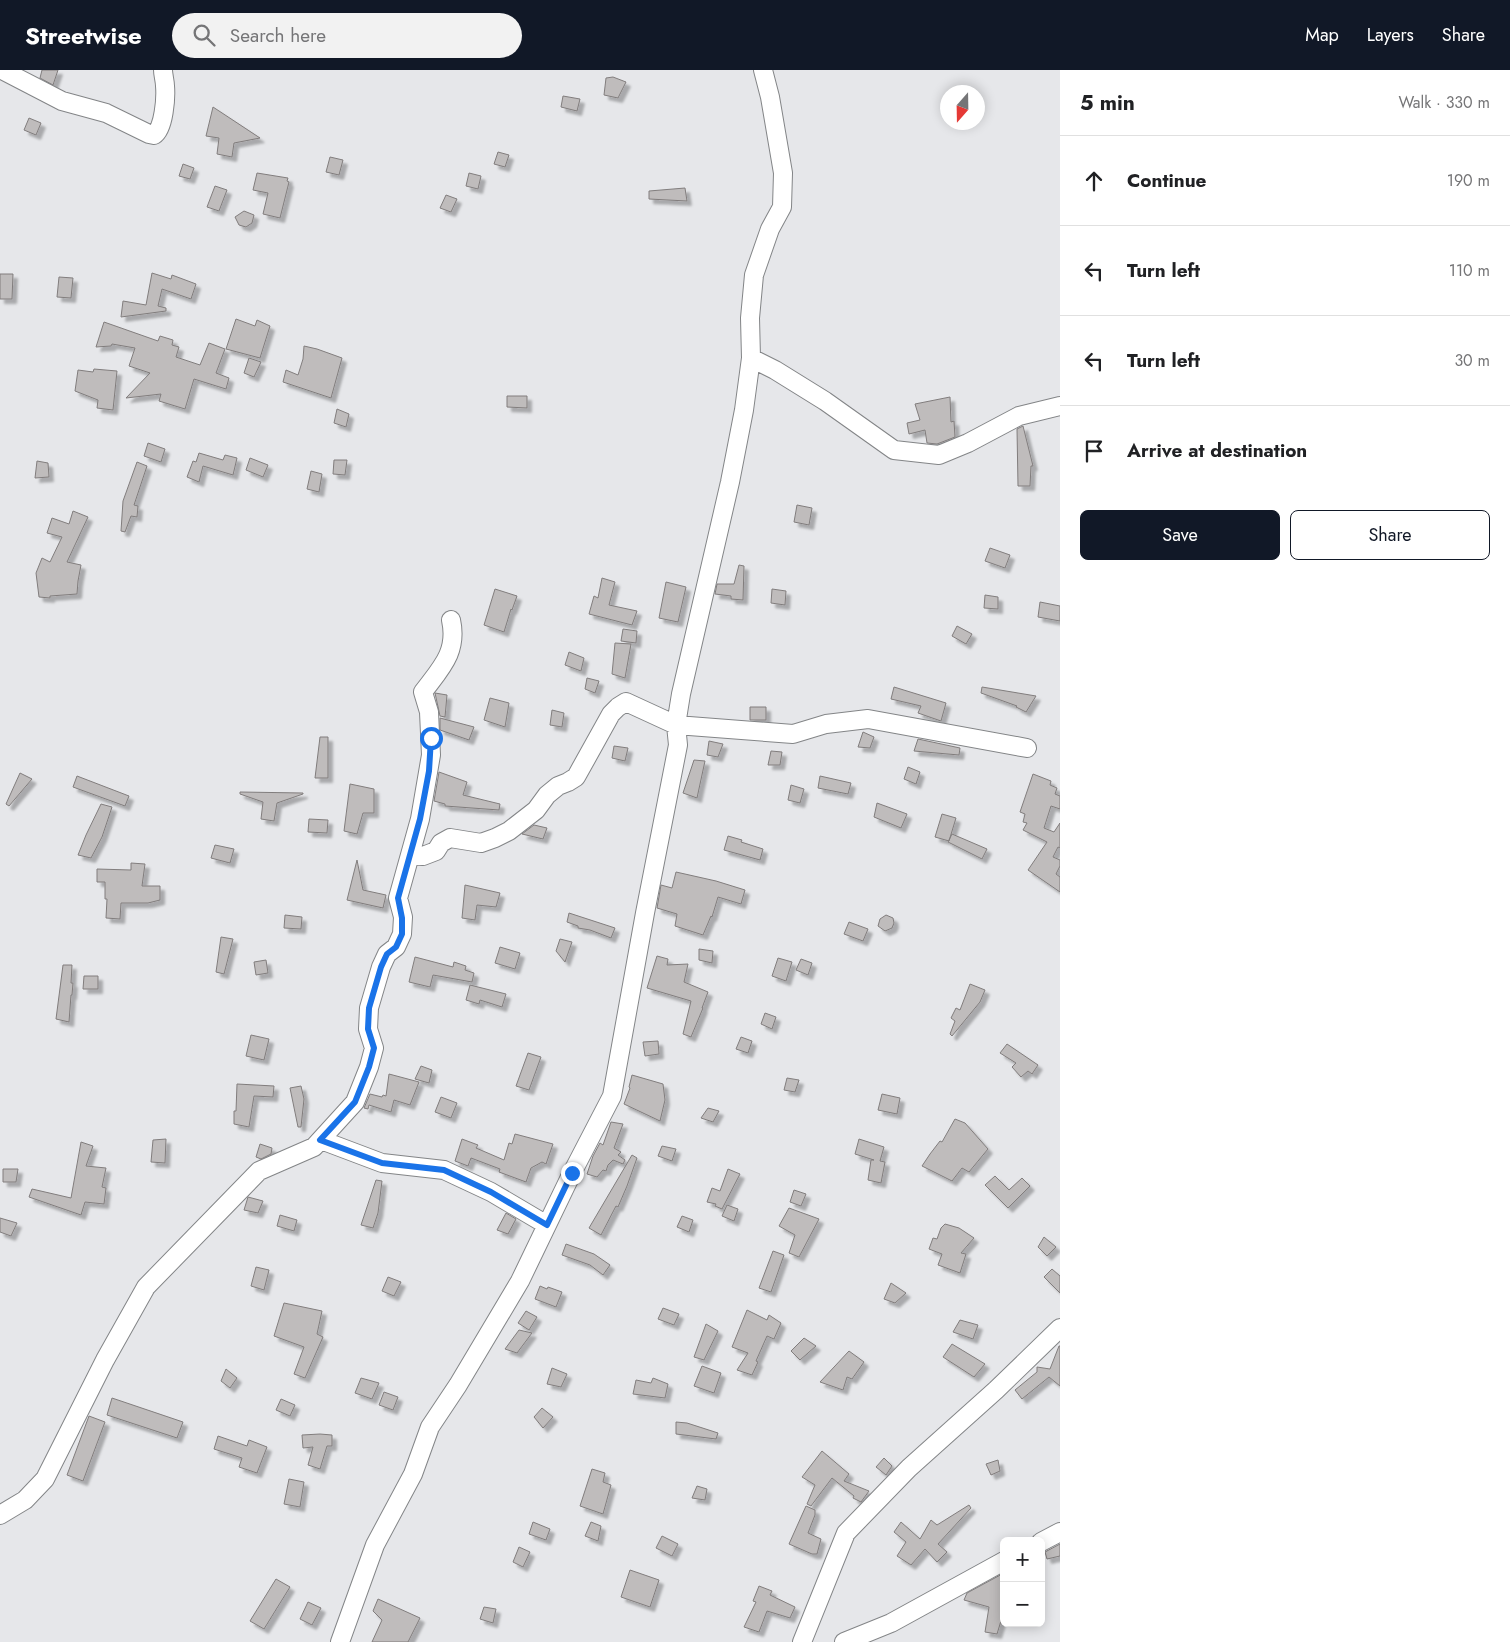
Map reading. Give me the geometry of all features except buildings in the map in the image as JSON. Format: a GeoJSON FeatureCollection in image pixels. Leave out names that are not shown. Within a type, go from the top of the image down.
{"type":"FeatureCollection","features":[{"type":"Feature","properties":{"kind":"street"},"geometry":{"type":"LineString","coordinates":[[2,70],[62,101],[106,113],[149,134],[154,134],[159,130],[162,118],[165,86],[163,70]]}},
{"type":"Feature","properties":{"kind":"street"},"geometry":{"type":"LineString","coordinates":[[340,1642],[376,1545],[412,1474],[430,1427],[458,1385],[520,1281],[572,1173],[612,1096],[678,745],[676,725],[680,694],[730,482],[744,410],[751,358],[750,318],[754,275],[770,229],[782,207],[784,173],[763,70]]}},
{"type":"Feature","properties":{"kind":"street"},"geometry":{"type":"LineString","coordinates":[[751,358],[775,370],[825,401],[894,450],[939,455],[968,443],[1020,416],[1060,406]]}},
{"type":"Feature","properties":{"kind":"street"},"geometry":{"type":"LineString","coordinates":[[0,1515],[24,1500],[45,1479],[105,1360],[146,1287],[260,1171],[314,1147],[355,1102],[369,1067],[374,1048],[368,1029],[369,1008],[381,967],[387,954],[396,947],[402,934],[402,918],[398,898],[420,819],[431,754],[429,712],[423,692],[446,659],[452,646],[454,633],[451,620]]}},
{"type":"Feature","properties":{"kind":"street"},"geometry":{"type":"LineString","coordinates":[[411,855],[423,856],[436,851],[441,843],[450,838],[481,843],[509,831],[536,810],[547,794],[576,776],[611,714],[618,706],[626,702],[676,725],[793,734],[826,724],[868,719],[1027,748]]}},
{"type":"Feature","properties":{"kind":"street"},"geometry":{"type":"LineString","coordinates":[[320,1140],[382,1163],[444,1170],[491,1192],[547,1225]]}},
{"type":"Feature","properties":{"kind":"street"},"geometry":{"type":"LineString","coordinates":[[802,1642],[846,1533],[910,1468],[996,1390],[1060,1328]]}},
{"type":"Feature","properties":{"kind":"street"},"geometry":{"type":"LineString","coordinates":[[1045,1540],[1060,1532]]}},
{"type":"Feature","properties":{"kind":"street"},"geometry":{"type":"LineString","coordinates":[[844,1642],[891,1623],[1000,1562]]}},
{"type":"Feature","properties":{"kind":"route"},"geometry":{"type":"LineString","coordinates":[[431,738],[429,771],[420,819],[398,898],[402,918],[402,934],[396,947],[387,954],[381,967],[376,990],[369,1008],[368,1029],[374,1048],[369,1067],[355,1102],[320,1140],[382,1163],[444,1170],[491,1192],[547,1225],[572,1173]]}}]}
